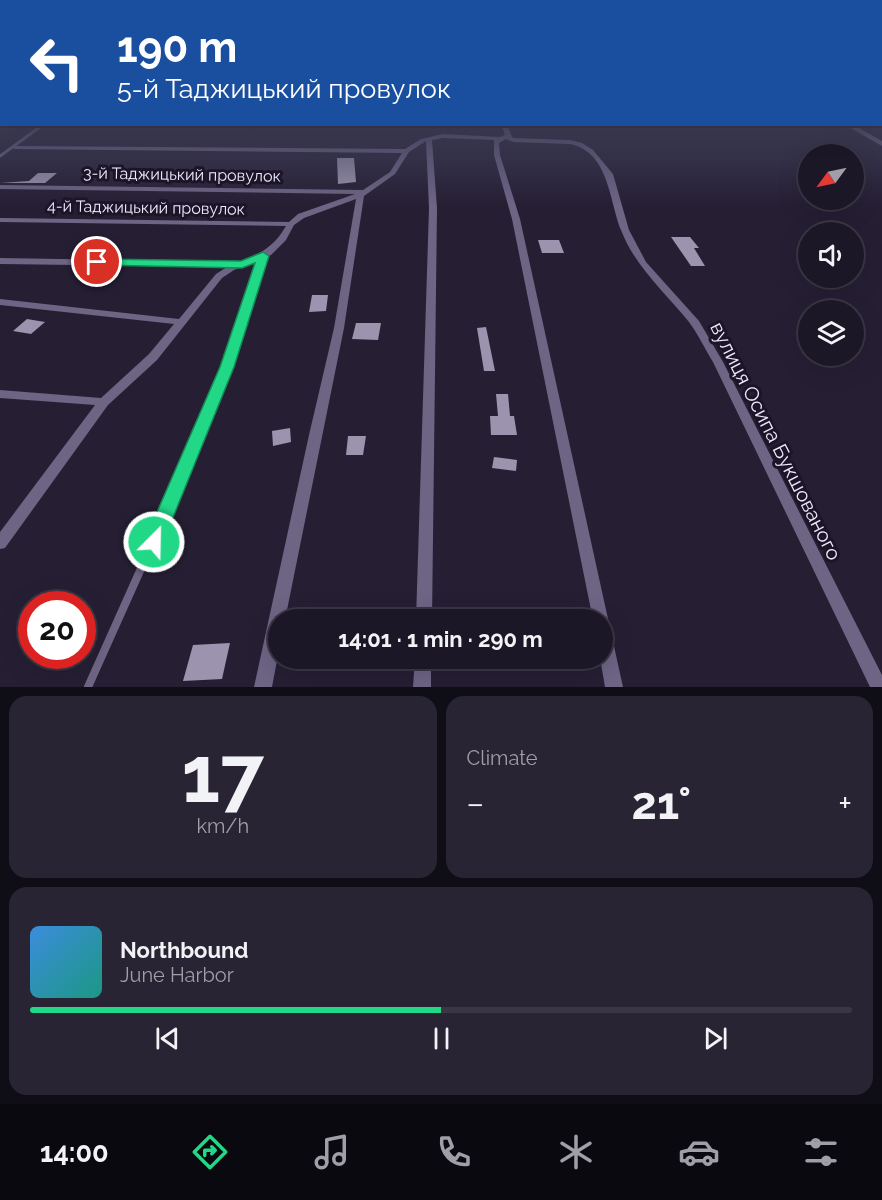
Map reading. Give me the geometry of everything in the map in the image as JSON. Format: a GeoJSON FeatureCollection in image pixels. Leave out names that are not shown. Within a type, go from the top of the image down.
{"type":"FeatureCollection","features":[{"type":"Feature","properties":{"kind":"street"},"geometry":{"type":"LineString","coordinates":[[15,147],[406,151],[423,142]]}},
{"type":"Feature","properties":{"kind":"street"},"geometry":{"type":"LineString","coordinates":[[424,609],[433,208],[429,142]]}},
{"type":"Feature","properties":{"kind":"street"},"geometry":{"type":"LineString","coordinates":[[496,142],[497,155],[516,219],[599,609]]}},
{"type":"Feature","properties":{"kind":"street","name":"вулиця Осипа Букшованого"},"geometry":{"type":"LineString","coordinates":[[548,142],[580,144],[591,151],[609,174],[625,230],[642,264],[694,323],[718,362],[879,687]]}},
{"type":"Feature","properties":{"kind":"street"},"geometry":{"type":"LineString","coordinates":[[2,538],[104,402],[153,357],[219,276],[231,268],[263,256],[283,238],[291,224],[312,211],[362,193],[393,173],[406,151]]}},
{"type":"Feature","properties":{"kind":"street","name":"3-й Таджицький провулок"},"geometry":{"type":"LineString","coordinates":[[0,186],[362,193]]}},
{"type":"Feature","properties":{"kind":"street"},"geometry":{"type":"LineString","coordinates":[[263,687],[339,328],[362,193]]}},
{"type":"Feature","properties":{"kind":"street","name":"4-й Таджицький провулок"},"geometry":{"type":"LineString","coordinates":[[0,220],[291,224]]}},
{"type":"Feature","properties":{"kind":"street"},"geometry":{"type":"LineString","coordinates":[[0,261],[242,264]]}},
{"type":"Feature","properties":{"kind":"street"},"geometry":{"type":"LineString","coordinates":[[0,302],[182,322]]}},
{"type":"Feature","properties":{"kind":"street"},"geometry":{"type":"LineString","coordinates":[[0,394],[104,402]]}},
{"type":"Feature","properties":{"kind":"street"},"geometry":{"type":"LineString","coordinates":[[422,687],[423,669]]}},
{"type":"Feature","properties":{"kind":"street"},"geometry":{"type":"LineString","coordinates":[[611,669],[614,687]]}},
{"type":"Feature","properties":{"kind":"lane"},"geometry":{"type":"LineString","coordinates":[[0,156],[21,142]]}},
{"type":"Feature","properties":{"kind":"lane"},"geometry":{"type":"LineString","coordinates":[[88,687],[199,437],[227,367],[263,256]]}},
{"type":"Feature","properties":{"kind":"building"},"geometry":{"type":"Polygon","coordinates":[[[337,158],[354,158],[356,182],[338,184],[337,158]]]}},
{"type":"Feature","properties":{"kind":"building"},"geometry":{"type":"Polygon","coordinates":[[[38,173],[57,173],[45,183],[0,183],[29,181],[38,173]]]}},
{"type":"Feature","properties":{"kind":"building"},"geometry":{"type":"Polygon","coordinates":[[[671,237],[690,237],[699,248],[694,248],[705,266],[691,266],[671,237]]]}},
{"type":"Feature","properties":{"kind":"building"},"geometry":{"type":"Polygon","coordinates":[[[538,240],[559,240],[564,253],[542,253],[538,240]]]}},
{"type":"Feature","properties":{"kind":"building"},"geometry":{"type":"Polygon","coordinates":[[[312,295],[328,295],[326,311],[309,312],[312,295]]]}},
{"type":"Feature","properties":{"kind":"building"},"geometry":{"type":"Polygon","coordinates":[[[27,319],[45,322],[31,334],[13,331],[27,319]]]}},
{"type":"Feature","properties":{"kind":"building"},"geometry":{"type":"Polygon","coordinates":[[[356,323],[381,323],[378,340],[352,339],[356,323]]]}},
{"type":"Feature","properties":{"kind":"building"},"geometry":{"type":"Polygon","coordinates":[[[486,327],[495,371],[484,371],[477,328],[486,327]]]}},
{"type":"Feature","properties":{"kind":"building"},"geometry":{"type":"Polygon","coordinates":[[[496,394],[508,394],[510,416],[514,416],[517,435],[491,435],[490,416],[498,416],[496,394]]]}},
{"type":"Feature","properties":{"kind":"building"},"geometry":{"type":"Polygon","coordinates":[[[290,428],[291,442],[273,446],[272,431],[290,428]]]}},
{"type":"Feature","properties":{"kind":"building"},"geometry":{"type":"Polygon","coordinates":[[[348,436],[366,436],[363,455],[346,455],[348,436]]]}},
{"type":"Feature","properties":{"kind":"building"},"geometry":{"type":"Polygon","coordinates":[[[494,457],[517,460],[516,471],[492,468],[494,457]]]}},
{"type":"Feature","properties":{"kind":"building"},"geometry":{"type":"Polygon","coordinates":[[[230,643],[222,679],[183,681],[193,645],[230,643]]]}},
{"type":"Feature","properties":{"kind":"route"},"geometry":{"type":"LineString","coordinates":[[97,262],[242,264],[263,256],[227,367],[154,542]]}}]}
